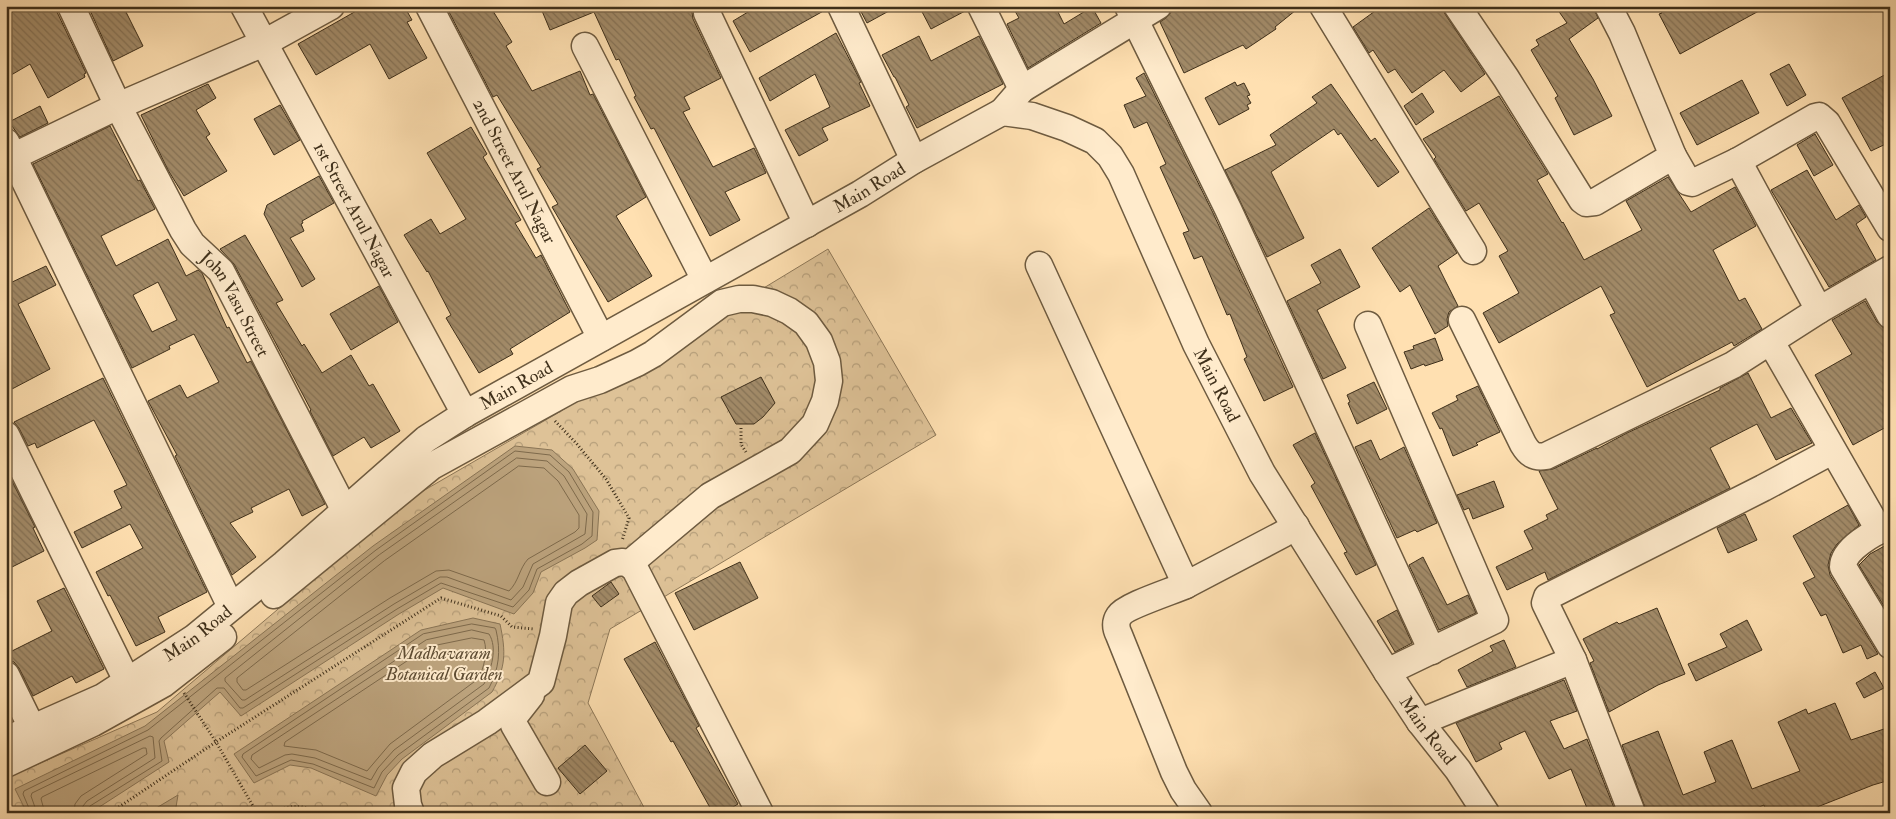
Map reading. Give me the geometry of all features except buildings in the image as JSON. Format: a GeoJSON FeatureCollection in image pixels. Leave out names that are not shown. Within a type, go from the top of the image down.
{"type":"FeatureCollection","features":[{"type":"Feature","properties":{"kind":"street","name":"John Vasu Street"},"geometry":{"type":"LineString","coordinates":[[71,6],[118,106],[183,230],[192,244],[221,271],[344,509]]}},
{"type":"Feature","properties":{"kind":"street","name":"1st Street Arul Nagar"},"geometry":{"type":"LineString","coordinates":[[244,6],[466,414]]}},
{"type":"Feature","properties":{"kind":"street"},"geometry":{"type":"LineString","coordinates":[[231,607],[9,152],[264,43],[331,6]]}},
{"type":"Feature","properties":{"kind":"street","name":"2nd Street Arul Nagar"},"geometry":{"type":"LineString","coordinates":[[429,6],[601,338]]}},
{"type":"Feature","properties":{"kind":"street"},"geometry":{"type":"LineString","coordinates":[[841,6],[914,160]]}},
{"type":"Feature","properties":{"kind":"street"},"geometry":{"type":"LineString","coordinates":[[981,6],[1022,89]]}},
{"type":"Feature","properties":{"kind":"street"},"geometry":{"type":"LineString","coordinates":[[1002,112],[1022,89],[1132,13],[1158,6]]}},
{"type":"Feature","properties":{"kind":"street"},"geometry":{"type":"LineString","coordinates":[[1322,6],[1473,251]]}},
{"type":"Feature","properties":{"kind":"street"},"geometry":{"type":"LineString","coordinates":[[1457,6],[1506,78],[1582,200],[1586,203],[1595,202],[1672,156]]}},
{"type":"Feature","properties":{"kind":"street"},"geometry":{"type":"LineString","coordinates":[[1608,6],[1622,33],[1672,156],[1688,182],[1691,183],[1738,161],[1819,116],[1827,123],[1890,228]]}},
{"type":"Feature","properties":{"kind":"street"},"geometry":{"type":"LineString","coordinates":[[707,12],[807,224]]}},
{"type":"Feature","properties":{"kind":"street"},"geometry":{"type":"LineString","coordinates":[[1132,13],[1228,209],[1432,651]]}},
{"type":"Feature","properties":{"kind":"street"},"geometry":{"type":"LineString","coordinates":[[585,46],[705,280]]}},
{"type":"Feature","properties":{"kind":"street","name":"Main Road"},"geometry":{"type":"LineString","coordinates":[[6,740],[103,697],[194,638],[284,564],[344,509],[426,439],[466,414],[807,224],[914,160],[1002,112],[1032,116],[1067,128],[1095,141],[1110,156],[1121,174],[1196,344],[1262,473],[1387,672],[1420,722],[1458,770],[1486,813]]}},
{"type":"Feature","properties":{"kind":"street"},"geometry":{"type":"LineString","coordinates":[[1738,161],[1819,310]]}},
{"type":"Feature","properties":{"kind":"street"},"geometry":{"type":"LineString","coordinates":[[1039,265],[1186,585]]}},
{"type":"Feature","properties":{"kind":"street"},"geometry":{"type":"LineString","coordinates":[[1462,320],[1523,444],[1528,452],[1540,457],[1546,456],[1709,378],[1880,275],[1890,315]]}},
{"type":"Feature","properties":{"kind":"street"},"geometry":{"type":"LineString","coordinates":[[6,764],[93,723],[163,684],[432,466],[572,388],[600,380],[645,359],[722,303],[739,299],[753,299],[772,303],[789,311],[806,323],[819,341],[827,362],[829,381],[825,401],[814,424],[803,439],[777,460],[710,496],[622,563],[579,583],[566,593],[559,603],[540,682],[513,718],[518,734],[547,782]]}},
{"type":"Feature","properties":{"kind":"street"},"geometry":{"type":"LineString","coordinates":[[1368,325],[1495,620],[1387,672]]}},
{"type":"Feature","properties":{"kind":"street"},"geometry":{"type":"LineString","coordinates":[[1771,342],[1832,451],[1884,528],[1849,552],[1843,562],[1843,568],[1890,645]]}},
{"type":"Feature","properties":{"kind":"street"},"geometry":{"type":"LineString","coordinates":[[6,435],[128,682]]}},
{"type":"Feature","properties":{"kind":"street"},"geometry":{"type":"LineString","coordinates":[[1632,813],[1573,660],[1545,602],[1547,597],[1832,451]]}},
{"type":"Feature","properties":{"kind":"street"},"geometry":{"type":"LineString","coordinates":[[1199,813],[1183,790],[1174,772],[1119,635],[1116,623],[1119,616],[1128,608],[1186,585],[1296,526]]}},
{"type":"Feature","properties":{"kind":"street"},"geometry":{"type":"LineString","coordinates":[[622,563],[635,569],[760,813]]}},
{"type":"Feature","properties":{"kind":"street"},"geometry":{"type":"LineString","coordinates":[[1420,722],[1573,660]]}},
{"type":"Feature","properties":{"kind":"street"},"geometry":{"type":"LineString","coordinates":[[6,675],[32,728]]}},
{"type":"Feature","properties":{"kind":"street"},"geometry":{"type":"LineString","coordinates":[[411,813],[406,788],[414,772],[433,755],[487,722],[540,682]]}},
{"type":"Feature","properties":{"kind":"path"},"geometry":{"type":"LineString","coordinates":[[526,414],[555,421],[606,479],[629,518],[622,563]]}},
{"type":"Feature","properties":{"kind":"path"},"geometry":{"type":"LineString","coordinates":[[110,813],[216,742],[441,598],[501,616],[512,627],[554,629]]}},
{"type":"Feature","properties":{"kind":"path"},"geometry":{"type":"LineString","coordinates":[[173,676],[216,742],[257,813]]}},
{"type":"Feature","properties":{"kind":"path"},"geometry":{"type":"LineString","coordinates":[[6,799],[14,813]]}},
{"type":"Feature","properties":{"kind":"path"},"geometry":{"type":"LineString","coordinates":[[271,813],[282,808],[294,806],[306,807],[319,813]]}},
{"type":"Feature","properties":{"kind":"green space","name":"Madhavaram Botanical Garden"},"geometry":{"type":"Polygon","coordinates":[[[828,249],[936,435],[610,629],[588,703],[647,813],[6,813],[6,778],[157,712],[404,502],[556,414],[828,249]]]}},
{"type":"Feature","properties":{"kind":"water"},"geometry":{"type":"Polygon","coordinates":[[[515,446],[552,450],[573,469],[599,511],[597,540],[541,572],[533,593],[514,614],[443,588],[399,614],[241,716],[220,692],[164,741],[169,762],[90,813],[27,813],[15,789],[145,726],[373,546],[515,446]]]}},
{"type":"Feature","properties":{"kind":"water"},"geometry":{"type":"Polygon","coordinates":[[[473,618],[500,624],[504,659],[497,683],[492,692],[402,759],[387,775],[376,796],[311,768],[290,765],[254,783],[234,754],[421,630],[473,618]]]}},
{"type":"Feature","properties":{"kind":"water"},"geometry":{"type":"Polygon","coordinates":[[[178,795],[175,813],[148,813],[178,795]]]}}]}
